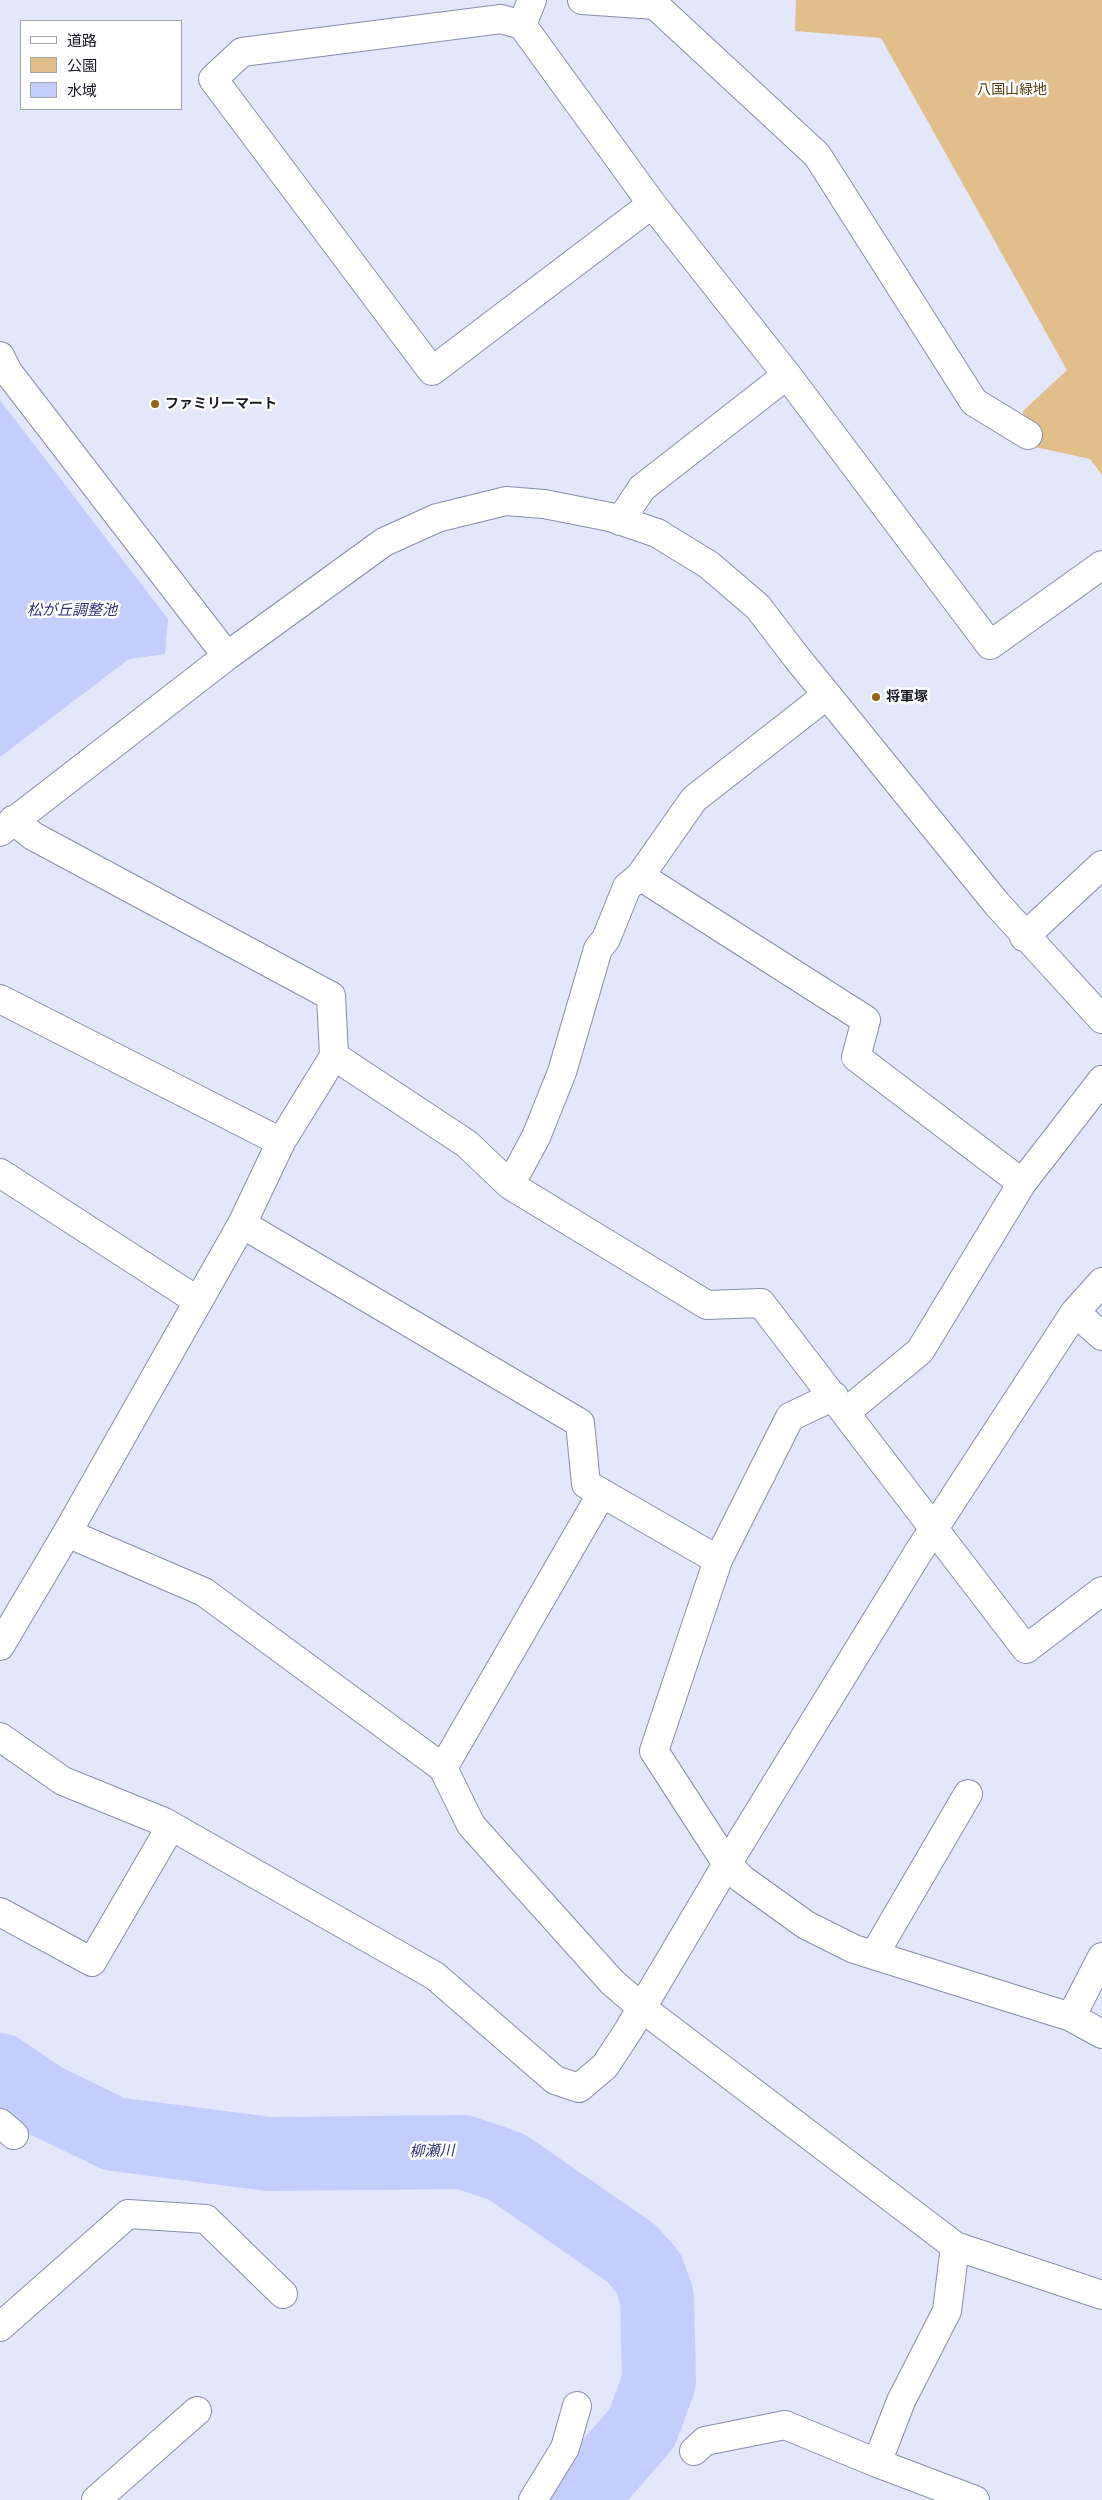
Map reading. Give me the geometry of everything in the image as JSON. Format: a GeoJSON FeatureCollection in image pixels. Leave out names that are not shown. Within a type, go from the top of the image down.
{"type":"FeatureCollection","features":[{"type":"Feature","properties":{"kind":"street"},"geometry":{"type":"LineString","coordinates":[[522,25],[532,0]]}},
{"type":"Feature","properties":{"kind":"street"},"geometry":{"type":"LineString","coordinates":[[582,0],[655,5],[817,155],[974,402],[1028,434]]}},
{"type":"Feature","properties":{"kind":"street"},"geometry":{"type":"LineString","coordinates":[[652,204],[432,370],[213,79],[242,52],[501,19],[522,25],[652,204],[787,375],[990,645],[1102,565]]}},
{"type":"Feature","properties":{"kind":"street"},"geometry":{"type":"LineString","coordinates":[[0,356],[8,372],[227,656]]}},
{"type":"Feature","properties":{"kind":"street"},"geometry":{"type":"LineString","coordinates":[[620,521],[642,488],[787,375]]}},
{"type":"Feature","properties":{"kind":"street"},"geometry":{"type":"LineString","coordinates":[[7,826],[227,656],[384,542],[438,518],[506,501],[544,504],[620,521],[657,534],[709,565],[758,607],[827,695],[1024,936],[1102,1019]]}},
{"type":"Feature","properties":{"kind":"street"},"geometry":{"type":"LineString","coordinates":[[510,1186],[536,1137],[562,1072],[598,949],[606,939],[627,887],[640,876],[694,799],[827,695]]}},
{"type":"Feature","properties":{"kind":"street"},"geometry":{"type":"LineString","coordinates":[[0,1646],[67,1533],[242,1224],[281,1142],[334,1056],[331,996],[33,836],[7,826]]}},
{"type":"Feature","properties":{"kind":"street"},"geometry":{"type":"LineString","coordinates":[[1024,936],[1102,865]]}},
{"type":"Feature","properties":{"kind":"street"},"geometry":{"type":"LineString","coordinates":[[640,876],[866,1020],[856,1057],[1022,1183]]}},
{"type":"Feature","properties":{"kind":"street"},"geometry":{"type":"LineString","coordinates":[[0,999],[281,1142]]}},
{"type":"Feature","properties":{"kind":"street"},"geometry":{"type":"LineString","coordinates":[[334,1056],[466,1144],[510,1186],[708,1305],[762,1303],[1026,1649],[1102,1591]]}},
{"type":"Feature","properties":{"kind":"street"},"geometry":{"type":"LineString","coordinates":[[1102,1080],[1022,1183],[920,1351],[840,1404],[790,1417],[718,1560],[654,1751],[727,1864],[742,1878],[806,1925],[854,1949],[1071,2017],[1102,2034]]}},
{"type":"Feature","properties":{"kind":"street"},"geometry":{"type":"LineString","coordinates":[[0,1173],[198,1301]]}},
{"type":"Feature","properties":{"kind":"street"},"geometry":{"type":"LineString","coordinates":[[242,1224],[580,1423],[586,1484],[718,1560]]}},
{"type":"Feature","properties":{"kind":"street"},"geometry":{"type":"LineString","coordinates":[[0,1737],[62,1781],[172,1826],[435,1976],[555,2080],[579,2088],[605,2066],[934,1527],[1075,1312],[1102,1282]]}},
{"type":"Feature","properties":{"kind":"street"},"geometry":{"type":"LineString","coordinates":[[1075,1312],[1102,1336]]}},
{"type":"Feature","properties":{"kind":"street"},"geometry":{"type":"LineString","coordinates":[[443,1768],[602,1493]]}},
{"type":"Feature","properties":{"kind":"street"},"geometry":{"type":"LineString","coordinates":[[67,1533],[204,1592],[443,1768],[470,1825],[612,1982],[642,2008],[955,2246],[1102,2295]]}},
{"type":"Feature","properties":{"kind":"street"},"geometry":{"type":"LineString","coordinates":[[874,1954],[968,1794]]}},
{"type":"Feature","properties":{"kind":"street"},"geometry":{"type":"LineString","coordinates":[[0,1912],[92,1962],[172,1826]]}},
{"type":"Feature","properties":{"kind":"street"},"geometry":{"type":"LineString","coordinates":[[1071,2017],[1102,1957]]}},
{"type":"Feature","properties":{"kind":"street"},"geometry":{"type":"LineString","coordinates":[[0,2327],[128,2214],[206,2219],[283,2294]]}},
{"type":"Feature","properties":{"kind":"street"},"geometry":{"type":"LineString","coordinates":[[877,2463],[900,2401],[947,2312],[955,2246]]}},
{"type":"Feature","properties":{"kind":"street"},"geometry":{"type":"LineString","coordinates":[[534,2500],[566,2448],[577,2406]]}},
{"type":"Feature","properties":{"kind":"street"},"geometry":{"type":"LineString","coordinates":[[96,2500],[197,2411]]}},
{"type":"Feature","properties":{"kind":"street"},"geometry":{"type":"LineString","coordinates":[[694,2451],[705,2441],[785,2424],[877,2463],[970,2499]]}},
{"type":"Feature","properties":{"kind":"green space","name":"八国山緑地"},"geometry":{"type":"Polygon","coordinates":[[[796,0],[1102,0],[1102,475],[1090,459],[1026,445],[1023,411],[1067,370],[881,38],[795,31],[796,0]]]}},
{"type":"Feature","properties":{"kind":"water","name":"松が丘調整池"},"geometry":{"type":"Polygon","coordinates":[[[0,400],[168,619],[165,654],[129,659],[0,757],[0,400]]]}},
{"type":"Feature","properties":{"kind":"waterway","name":"柳瀬川"},"geometry":{"type":"LineString","coordinates":[[0,2070],[44,2100],[114,2134],[269,2154],[463,2152],[507,2167],[631,2253],[648,2272],[657,2297],[659,2382],[642,2428],[579,2500]]}},
{"type":"Feature","properties":{"kind":"place","name":"ファミリーマート"},"geometry":{"type":"Point","coordinates":[155,404]}},
{"type":"Feature","properties":{"kind":"place","name":"将軍塚"},"geometry":{"type":"Point","coordinates":[876,697]}}]}
